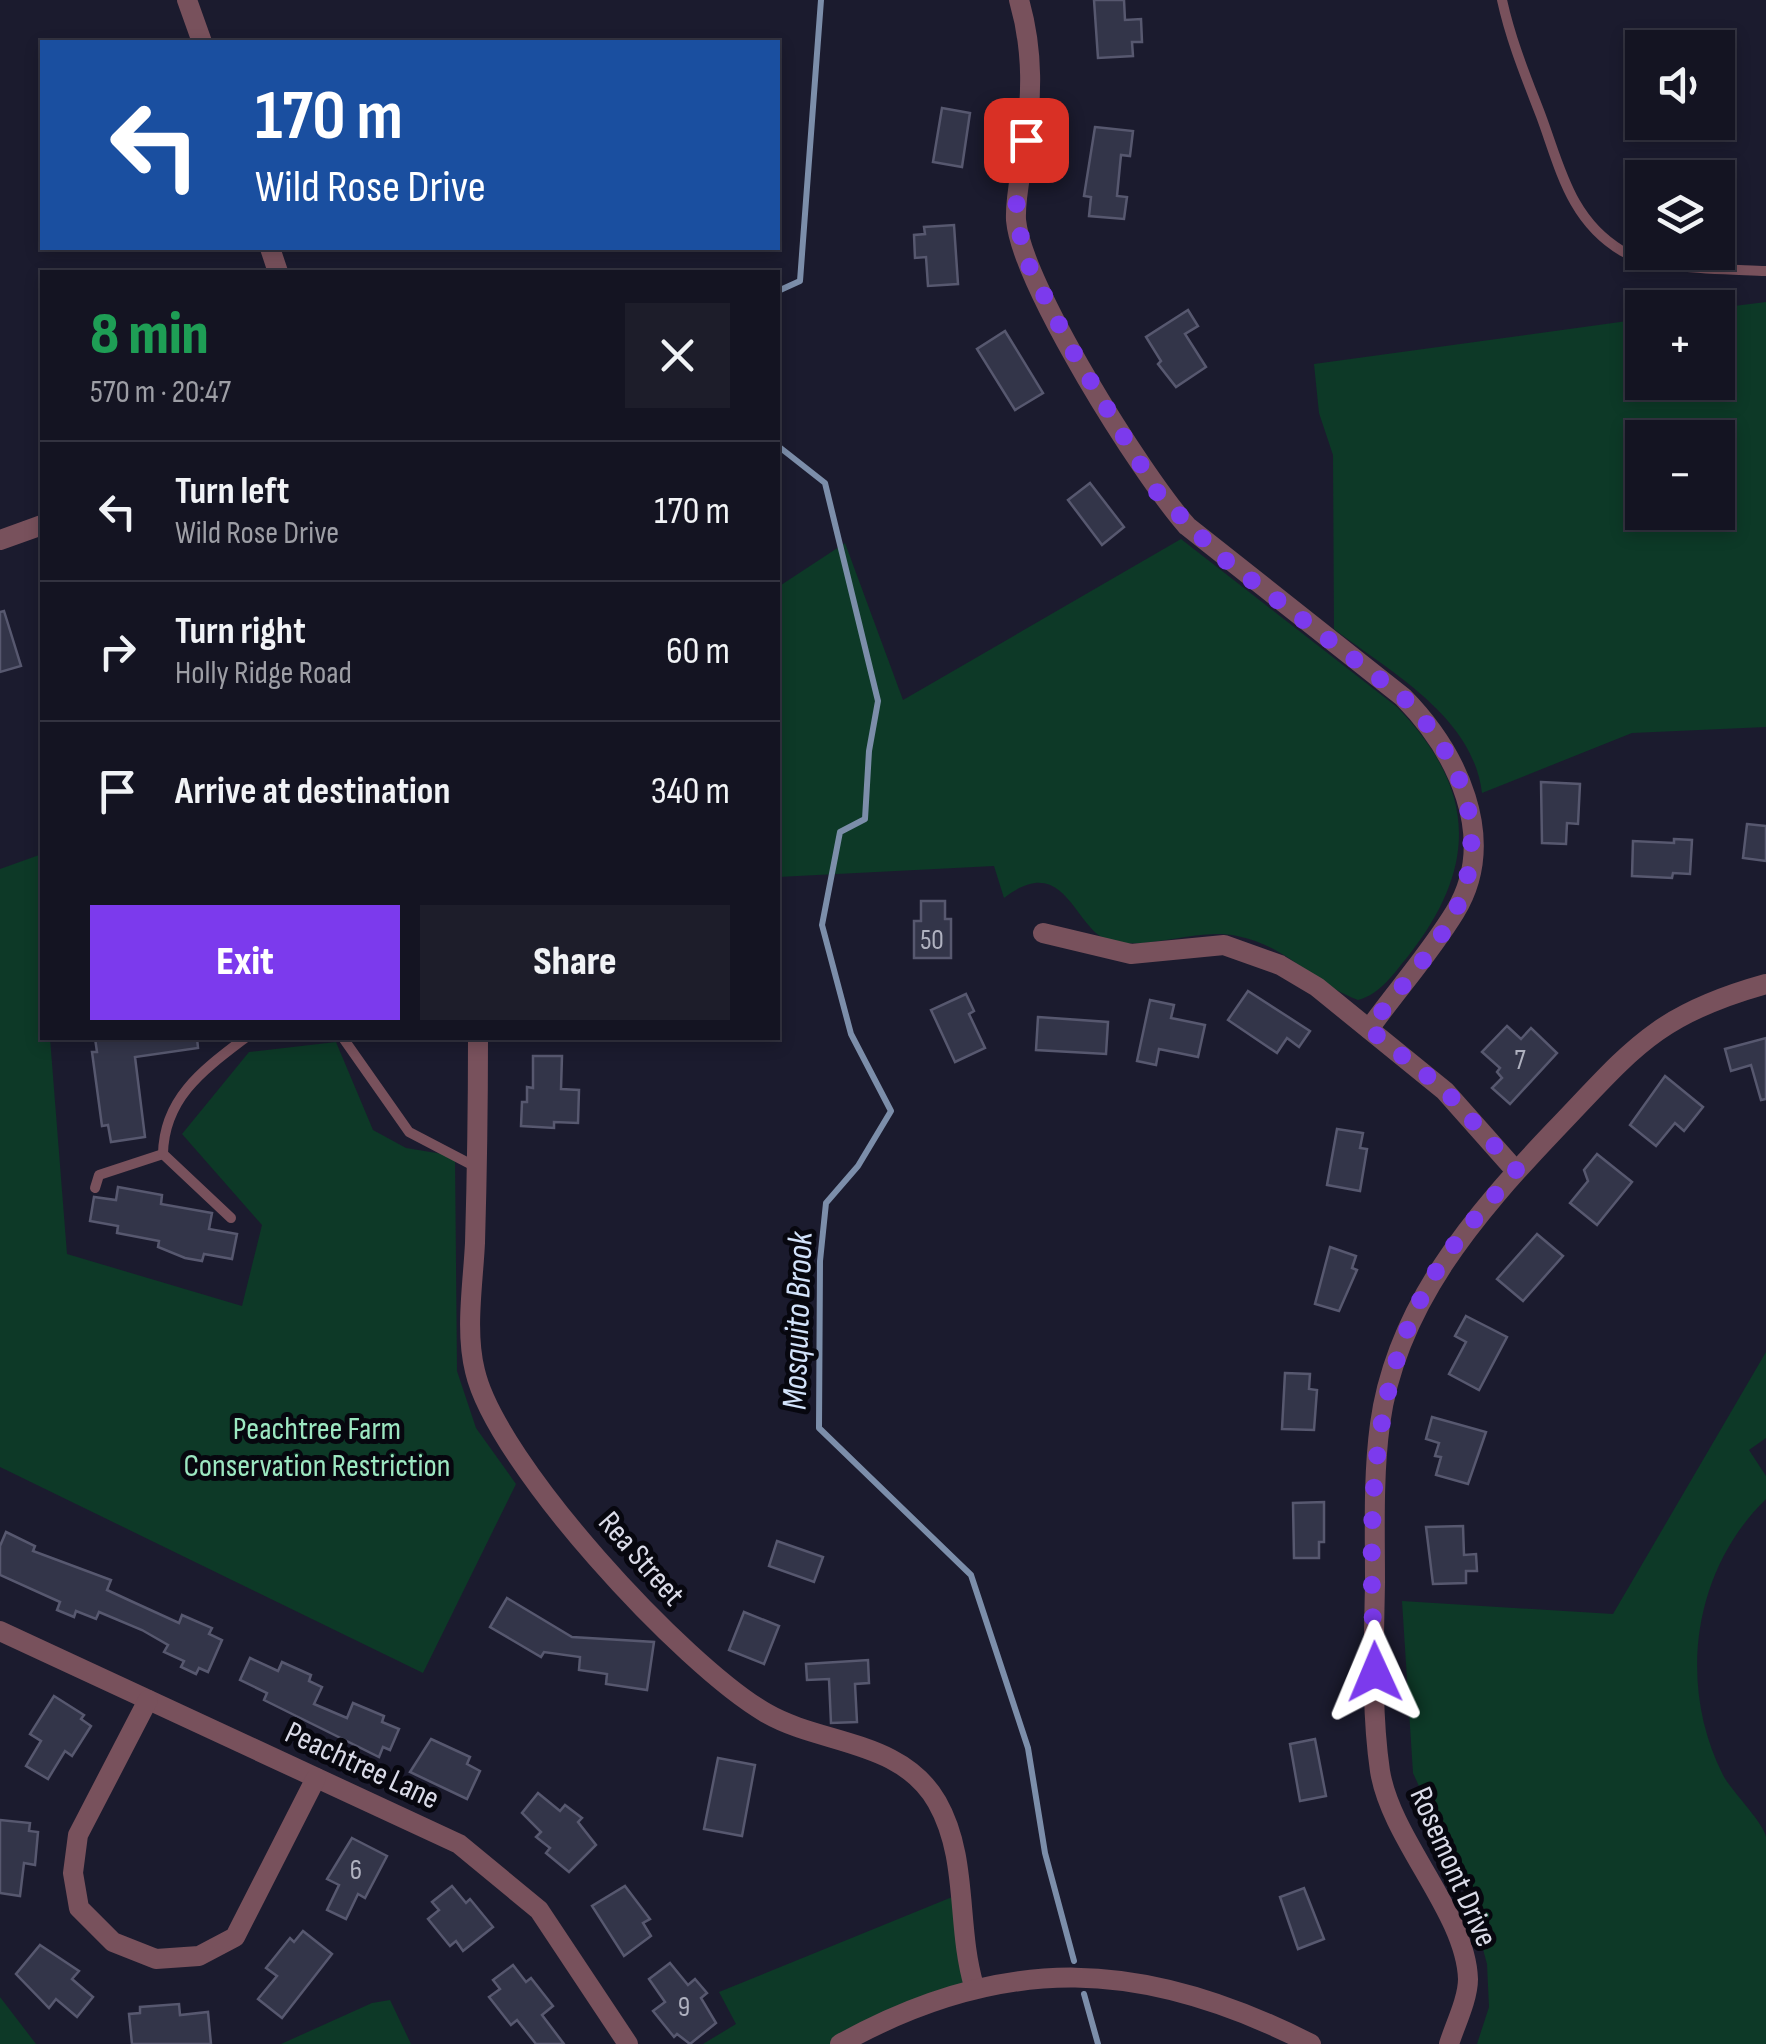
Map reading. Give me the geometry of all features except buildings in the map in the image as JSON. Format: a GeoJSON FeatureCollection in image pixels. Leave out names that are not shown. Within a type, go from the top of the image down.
{"type":"FeatureCollection","features":[{"type":"Feature","properties":{"kind":"street"},"geometry":{"type":"LineString","coordinates":[[187,0],[201,40]]}},
{"type":"Feature","properties":{"kind":"street"},"geometry":{"type":"LineString","coordinates":[[1019,0],[1032,85],[1016,223],[1033,279],[1072,350],[1157,492],[1187,526],[1403,697],[1427,721],[1462,782],[1473,844],[1457,908],[1369,1029]]}},
{"type":"Feature","properties":{"kind":"street"},"geometry":{"type":"LineString","coordinates":[[0,540],[40,526]]}},
{"type":"Feature","properties":{"kind":"street"},"geometry":{"type":"LineString","coordinates":[[1043,932],[1131,954],[1224,945],[1254,954],[1318,986],[1445,1090],[1516,1170]]}},
{"type":"Feature","properties":{"kind":"street","name":"Rosemont Drive"},"geometry":{"type":"LineString","coordinates":[[1449,2044],[1468,1980],[1448,1919],[1411,1850],[1380,1774],[1374,1640],[1379,1426],[1393,1362],[1430,1282],[1516,1170],[1596,1085],[1664,1023],[1697,1005],[1766,984]]}},
{"type":"Feature","properties":{"kind":"street","name":"Rea Street"},"geometry":{"type":"LineString","coordinates":[[478,1040],[472,1346],[486,1410],[544,1490],[675,1644],[767,1714],[791,1726],[865,1746],[926,1786],[950,1830],[962,1893],[963,1949],[974,1986]]}},
{"type":"Feature","properties":{"kind":"street","name":"Peachtree Lane"},"geometry":{"type":"LineString","coordinates":[[0,1631],[459,1844],[539,1910],[628,2044]]}},
{"type":"Feature","properties":{"kind":"street"},"geometry":{"type":"LineString","coordinates":[[148,1700],[78,1836],[73,1873],[79,1908],[113,1942],[156,1959],[199,1956],[235,1937],[316,1778]]}},
{"type":"Feature","properties":{"kind":"street"},"geometry":{"type":"LineString","coordinates":[[840,2044],[904,2012],[974,1986],[1077,1978],[1160,1985],[1229,2004],[1311,2044]]}},
{"type":"Feature","properties":{"kind":"lane"},"geometry":{"type":"LineString","coordinates":[[1502,0],[1512,44],[1558,175],[1588,220],[1624,252],[1714,268],[1766,271]]}},
{"type":"Feature","properties":{"kind":"lane"},"geometry":{"type":"LineString","coordinates":[[231,1218],[163,1154],[164,1128],[175,1102],[201,1072],[241,1040]]}},
{"type":"Feature","properties":{"kind":"lane"},"geometry":{"type":"LineString","coordinates":[[345,1040],[408,1132],[476,1168]]}},
{"type":"Feature","properties":{"kind":"lane"},"geometry":{"type":"LineString","coordinates":[[96,1188],[99,1176],[163,1154]]}},
{"type":"Feature","properties":{"kind":"green space"},"geometry":{"type":"Polygon","coordinates":[[[1766,302],[1766,727],[1632,733],[1482,793],[1463,741],[1446,719],[1403,679],[1334,629],[1333,455],[1319,413],[1314,364],[1625,321],[1625,400],[1735,400],[1735,306],[1766,302]]]}},
{"type":"Feature","properties":{"kind":"green space"},"geometry":{"type":"Polygon","coordinates":[[[1181,539],[1397,707],[1423,738],[1442,768],[1454,798],[1459,829],[1457,859],[1447,891],[1432,922],[1392,976],[1358,1000],[1270,948],[1237,936],[1205,935],[1139,943],[1108,940],[1096,933],[1055,887],[1041,883],[1025,886],[1004,898],[994,866],[780,877],[780,586],[845,543],[903,700],[1181,539]]]}},
{"type":"Feature","properties":{"kind":"green space","name":"Peachtree Farm Conservation Restriction"},"geometry":{"type":"Polygon","coordinates":[[[40,855],[40,1040],[50,1040],[67,1254],[242,1306],[262,1225],[182,1134],[249,1052],[336,1042],[373,1130],[406,1148],[455,1156],[457,1371],[476,1428],[516,1484],[423,1673],[0,1467],[0,869],[40,855]]]}},
{"type":"Feature","properties":{"kind":"green space"},"geometry":{"type":"Polygon","coordinates":[[[1766,1352],[1766,1438],[1749,1450],[1766,1476],[1766,1499],[1741,1528],[1722,1559],[1708,1594],[1697,1666],[1700,1703],[1723,1775],[1766,1837],[1766,2044],[1477,2044],[1489,2007],[1487,1964],[1468,1894],[1413,1773],[1402,1601],[1613,1614],[1766,1352]]]}},
{"type":"Feature","properties":{"kind":"green space"},"geometry":{"type":"Polygon","coordinates":[[[962,1893],[974,1986],[840,2044],[703,2044],[736,2024],[719,1992],[962,1893]]]}},
{"type":"Feature","properties":{"kind":"green space"},"geometry":{"type":"Polygon","coordinates":[[[0,1997],[36,2044],[0,2044],[0,1997]]]}},
{"type":"Feature","properties":{"kind":"green space"},"geometry":{"type":"Polygon","coordinates":[[[390,2000],[411,2044],[281,2044],[372,2003],[390,2000]]]}},
{"type":"Feature","properties":{"kind":"waterway","name":"Mosquito Brook"},"geometry":{"type":"LineString","coordinates":[[780,290],[800,281],[821,0]]}},
{"type":"Feature","properties":{"kind":"waterway","name":"Mosquito Brook"},"geometry":{"type":"LineString","coordinates":[[780,448],[825,483],[878,701],[869,751],[865,819],[840,832],[822,925],[851,1034],[891,1111],[858,1166],[826,1203],[820,1261],[819,1428],[971,1575],[1028,1748],[1045,1853],[1074,1961]]}},
{"type":"Feature","properties":{"kind":"waterway","name":"Mosquito Brook"},"geometry":{"type":"LineString","coordinates":[[1084,1994],[1098,2044]]}},
{"type":"Feature","properties":{"kind":"route"},"geometry":{"type":"LineString","coordinates":[[1026,140],[1016,200],[1023,254],[1072,350],[1157,492],[1220,556],[1403,697],[1427,721],[1462,782],[1471,814],[1469,874],[1457,908],[1369,1029],[1445,1090],[1516,1170],[1430,1282],[1393,1362],[1379,1426],[1377,1458],[1375,1672]]}}]}
